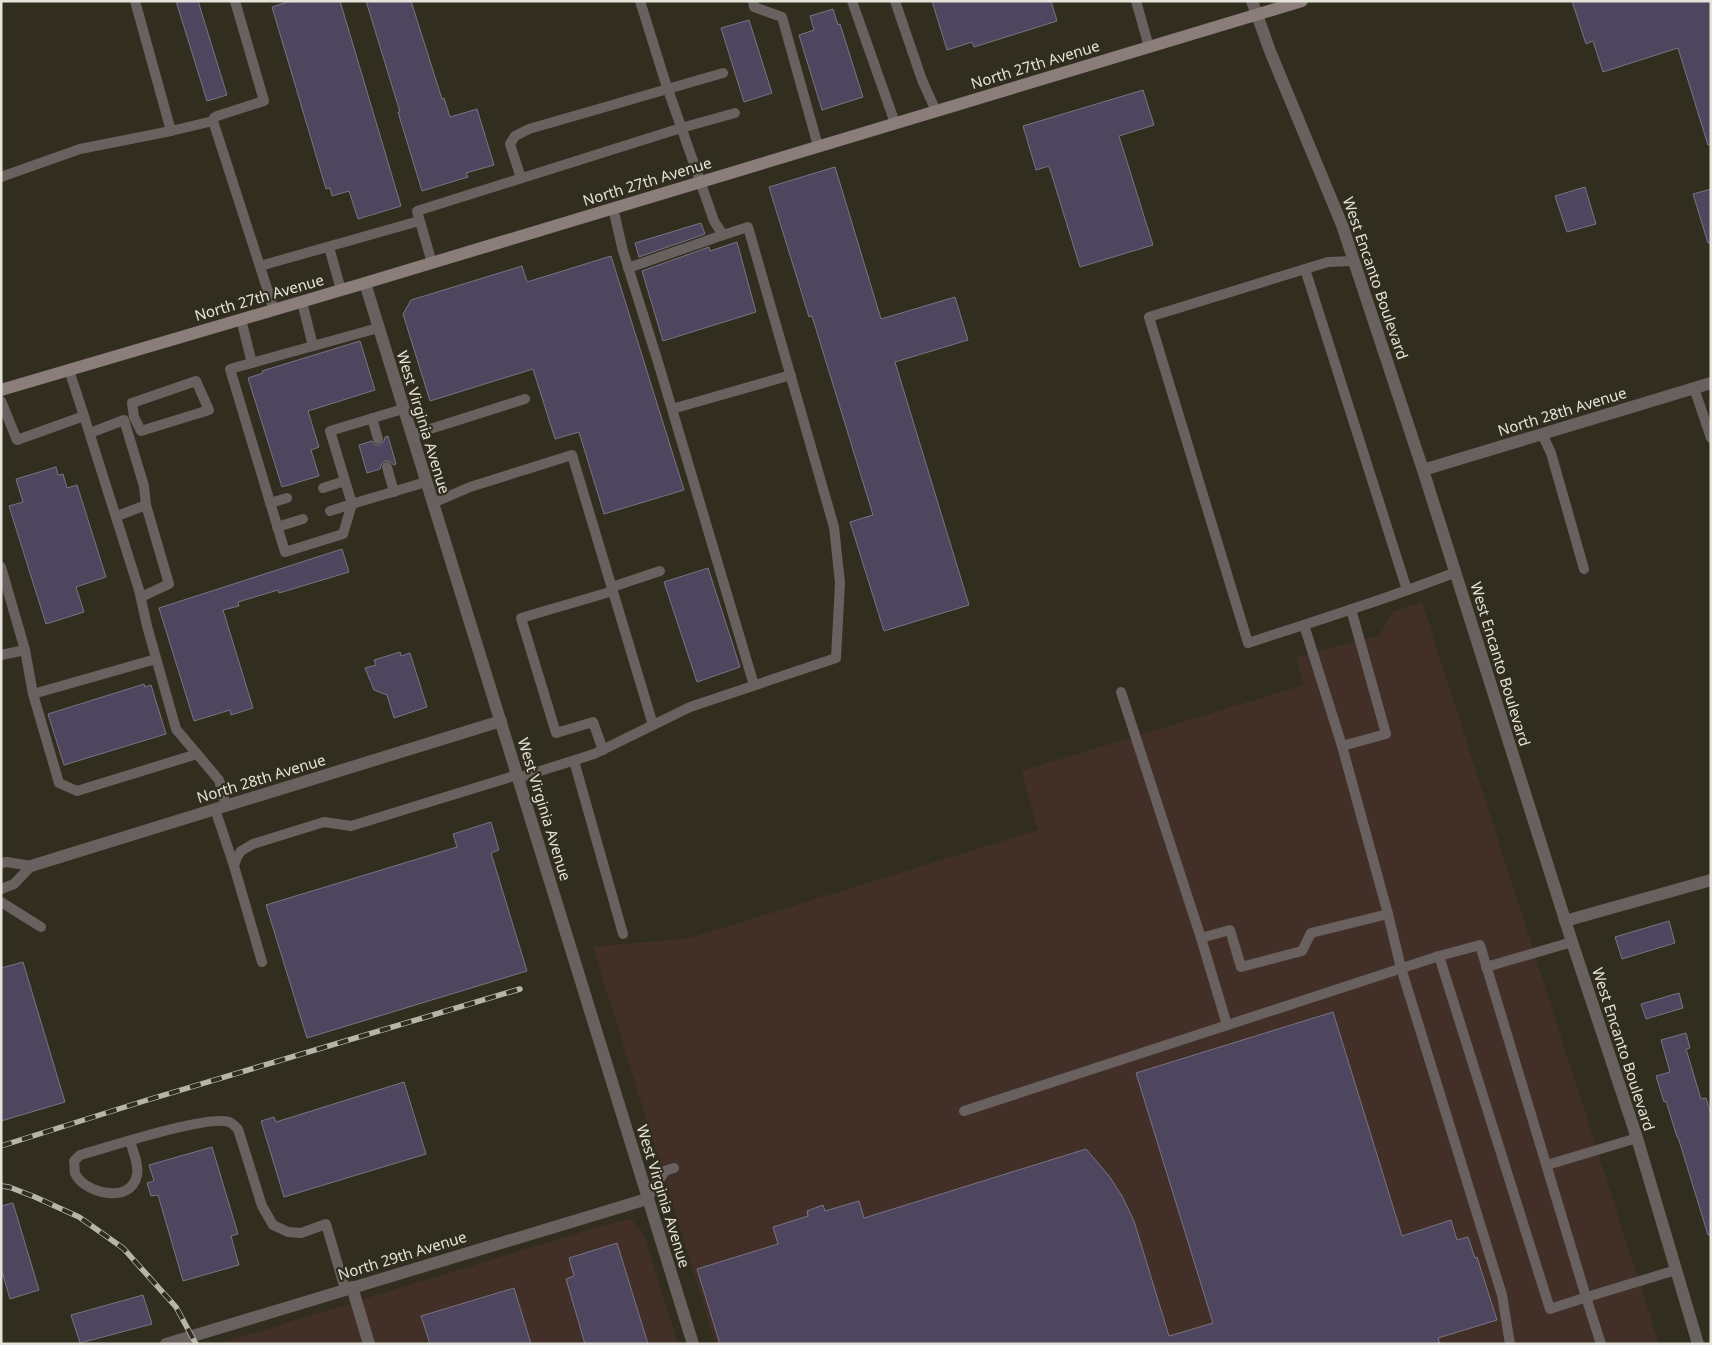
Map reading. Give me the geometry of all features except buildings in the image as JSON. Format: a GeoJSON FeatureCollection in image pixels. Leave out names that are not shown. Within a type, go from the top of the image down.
{"type":"FeatureCollection","features":[{"type":"Feature","properties":{"kind":"main road","name":"North 27th Avenue"},"geometry":{"type":"LineString","coordinates":[[1,390],[302,302],[1302,1]]}},
{"type":"Feature","properties":{"kind":"street","name":"West Encanto Boulevard"},"geometry":{"type":"LineString","coordinates":[[1252,1],[1335,208],[1354,261],[1456,572],[1500,718],[1572,942],[1637,1138],[1698,1344]]}},
{"type":"Feature","properties":{"kind":"street","name":"West Virginia Avenue"},"geometry":{"type":"LineString","coordinates":[[365,283],[693,1344]]}},
{"type":"Feature","properties":{"kind":"street","name":"North 28th Avenue"},"geometry":{"type":"LineString","coordinates":[[1423,470],[1711,383]]}},
{"type":"Feature","properties":{"kind":"street","name":"North 28th Avenue"},"geometry":{"type":"LineString","coordinates":[[31,866],[501,721]]}},
{"type":"Feature","properties":{"kind":"street"},"geometry":{"type":"LineString","coordinates":[[1566,921],[1711,880]]}},
{"type":"Feature","properties":{"kind":"street","name":"North 29th Avenue"},"geometry":{"type":"LineString","coordinates":[[166,1344],[647,1199]]}},
{"type":"Feature","properties":{"kind":"street"},"geometry":{"type":"LineString","coordinates":[[348,1288],[369,1344]]}},
{"type":"Feature","properties":{"kind":"lane"},"geometry":{"type":"LineString","coordinates":[[134,1],[171,131]]}},
{"type":"Feature","properties":{"kind":"lane"},"geometry":{"type":"LineString","coordinates":[[235,1],[264,101],[217,116],[214,118],[214,121],[274,310]]}},
{"type":"Feature","properties":{"kind":"lane"},"geometry":{"type":"LineString","coordinates":[[640,1],[699,182],[714,221],[723,235]]}},
{"type":"Feature","properties":{"kind":"lane"},"geometry":{"type":"LineString","coordinates":[[753,1],[754,7],[782,18],[818,146]]}},
{"type":"Feature","properties":{"kind":"lane"},"geometry":{"type":"LineString","coordinates":[[852,1],[895,124]]}},
{"type":"Feature","properties":{"kind":"lane"},"geometry":{"type":"LineString","coordinates":[[895,1],[922,80],[936,111]]}},
{"type":"Feature","properties":{"kind":"lane"},"geometry":{"type":"LineString","coordinates":[[1136,1],[1149,47]]}},
{"type":"Feature","properties":{"kind":"lane"},"geometry":{"type":"LineString","coordinates":[[521,178],[510,144],[515,136],[529,128],[723,73]]}},
{"type":"Feature","properties":{"kind":"lane"},"geometry":{"type":"LineString","coordinates":[[432,262],[417,211],[681,128],[735,113]]}},
{"type":"Feature","properties":{"kind":"lane"},"geometry":{"type":"LineString","coordinates":[[1,178],[80,149],[214,121]]}},
{"type":"Feature","properties":{"kind":"lane"},"geometry":{"type":"LineString","coordinates":[[613,208],[628,268],[754,685]]}},
{"type":"Feature","properties":{"kind":"lane"},"geometry":{"type":"LineString","coordinates":[[260,266],[419,221]]}},
{"type":"Feature","properties":{"kind":"lane"},"geometry":{"type":"LineString","coordinates":[[234,866],[237,857],[246,847],[324,822],[351,826],[574,760],[603,750],[690,707],[836,658],[840,583],[834,527],[748,227],[628,268]]}},
{"type":"Feature","properties":{"kind":"lane"},"geometry":{"type":"LineString","coordinates":[[329,247],[341,290]]}},
{"type":"Feature","properties":{"kind":"lane"},"geometry":{"type":"LineString","coordinates":[[1354,261],[1328,262],[1149,317],[1248,643],[1456,572]]}},
{"type":"Feature","properties":{"kind":"lane"},"geometry":{"type":"LineString","coordinates":[[1305,269],[1407,590]]}},
{"type":"Feature","properties":{"kind":"lane"},"geometry":{"type":"LineString","coordinates":[[302,302],[313,346]]}},
{"type":"Feature","properties":{"kind":"lane"},"geometry":{"type":"LineString","coordinates":[[241,319],[252,363]]}},
{"type":"Feature","properties":{"kind":"lane"},"geometry":{"type":"LineString","coordinates":[[378,328],[230,369],[284,552],[343,534],[352,504],[330,431],[403,409]]}},
{"type":"Feature","properties":{"kind":"lane"},"geometry":{"type":"LineString","coordinates":[[69,370],[141,597],[176,729],[218,780],[221,807],[234,866],[262,962]]}},
{"type":"Feature","properties":{"kind":"lane"},"geometry":{"type":"LineString","coordinates":[[672,409],[790,375]]}},
{"type":"Feature","properties":{"kind":"lane"},"geometry":{"type":"LineString","coordinates":[[129,419],[140,431],[209,410],[196,381],[132,403],[129,419],[144,486],[146,505],[169,584],[141,597]]}},
{"type":"Feature","properties":{"kind":"lane"},"geometry":{"type":"LineString","coordinates":[[1694,388],[1710,436]]}},
{"type":"Feature","properties":{"kind":"lane"},"geometry":{"type":"LineString","coordinates":[[412,435],[525,399]]}},
{"type":"Feature","properties":{"kind":"lane"},"geometry":{"type":"LineString","coordinates":[[1,401],[17,440],[84,416]]}},
{"type":"Feature","properties":{"kind":"lane"},"geometry":{"type":"LineString","coordinates":[[372,418],[378,439]]}},
{"type":"Feature","properties":{"kind":"lane"},"geometry":{"type":"LineString","coordinates":[[90,433],[129,419]]}},
{"type":"Feature","properties":{"kind":"lane"},"geometry":{"type":"LineString","coordinates":[[1542,434],[1551,453],[1584,569]]}},
{"type":"Feature","properties":{"kind":"lane"},"geometry":{"type":"LineString","coordinates":[[433,503],[470,487],[560,457],[572,455],[653,725]]}},
{"type":"Feature","properties":{"kind":"lane"},"geometry":{"type":"LineString","coordinates":[[387,467],[394,492]]}},
{"type":"Feature","properties":{"kind":"lane"},"geometry":{"type":"LineString","coordinates":[[323,488],[345,481]]}},
{"type":"Feature","properties":{"kind":"lane"},"geometry":{"type":"LineString","coordinates":[[330,511],[426,482]]}},
{"type":"Feature","properties":{"kind":"lane"},"geometry":{"type":"LineString","coordinates":[[270,503],[287,498]]}},
{"type":"Feature","properties":{"kind":"lane"},"geometry":{"type":"LineString","coordinates":[[116,516],[146,505]]}},
{"type":"Feature","properties":{"kind":"lane"},"geometry":{"type":"LineString","coordinates":[[277,527],[304,519]]}},
{"type":"Feature","properties":{"kind":"lane"},"geometry":{"type":"LineString","coordinates":[[1,567],[26,650],[33,694],[59,783],[78,791],[197,754]]}},
{"type":"Feature","properties":{"kind":"lane"},"geometry":{"type":"LineString","coordinates":[[603,750],[594,722],[556,732],[521,618],[612,589],[660,571]]}},
{"type":"Feature","properties":{"kind":"lane"},"geometry":{"type":"LineString","coordinates":[[1342,746],[1386,734],[1350,609]]}},
{"type":"Feature","properties":{"kind":"lane"},"geometry":{"type":"LineString","coordinates":[[1304,625],[1342,746],[1401,968],[1502,1294],[1510,1344]]}},
{"type":"Feature","properties":{"kind":"lane"},"geometry":{"type":"LineString","coordinates":[[1,654],[26,650]]}},
{"type":"Feature","properties":{"kind":"lane"},"geometry":{"type":"LineString","coordinates":[[33,694],[156,659]]}},
{"type":"Feature","properties":{"kind":"lane"},"geometry":{"type":"LineString","coordinates":[[1121,692],[1227,1025]]}},
{"type":"Feature","properties":{"kind":"lane"},"geometry":{"type":"LineString","coordinates":[[574,760],[623,934]]}},
{"type":"Feature","properties":{"kind":"lane"},"geometry":{"type":"LineString","coordinates":[[1,864],[7,862],[31,866]]}},
{"type":"Feature","properties":{"kind":"lane"},"geometry":{"type":"LineString","coordinates":[[1,889],[14,884],[31,866]]}},
{"type":"Feature","properties":{"kind":"lane"},"geometry":{"type":"LineString","coordinates":[[1,902],[41,927]]}},
{"type":"Feature","properties":{"kind":"lane"},"geometry":{"type":"LineString","coordinates":[[1200,938],[1230,930],[1241,967],[1302,952],[1311,933],[1388,914]]}},
{"type":"Feature","properties":{"kind":"lane"},"geometry":{"type":"LineString","coordinates":[[1486,967],[1572,942]]}},
{"type":"Feature","properties":{"kind":"lane"},"geometry":{"type":"LineString","coordinates":[[964,1111],[1401,968],[1480,945],[1601,1344]]}},
{"type":"Feature","properties":{"kind":"lane"},"geometry":{"type":"LineString","coordinates":[[1439,956],[1550,1309],[1676,1270]]}},
{"type":"Feature","properties":{"kind":"lane"},"geometry":{"type":"LineString","coordinates":[[130,1141],[137,1166],[137,1176],[128,1190],[116,1194],[104,1194],[85,1183],[76,1174],[74,1161],[80,1155],[130,1141],[200,1122],[214,1120],[229,1122],[238,1129],[262,1206],[273,1225],[288,1232],[301,1233],[326,1224],[348,1288]]}},
{"type":"Feature","properties":{"kind":"lane"},"geometry":{"type":"LineString","coordinates":[[1547,1165],[1637,1138]]}},
{"type":"Feature","properties":{"kind":"lane"},"geometry":{"type":"LineString","coordinates":[[647,1199],[665,1171],[674,1168]]}},
{"type":"Feature","properties":{"kind":"shaded area"},"geometry":{"type":"Polygon","coordinates":[[[1422,602],[1659,1344],[716,1344],[593,947],[690,938],[1038,830],[1021,771],[1304,685],[1296,657],[1380,635],[1393,611],[1422,602]]]}},
{"type":"Feature","properties":{"kind":"shaded area"},"geometry":{"type":"Polygon","coordinates":[[[631,1219],[644,1236],[678,1344],[218,1344],[595,1228],[631,1219]]]}},
{"type":"Feature","properties":{"kind":"railway"},"geometry":{"type":"LineString","coordinates":[[1,1146],[144,1101],[520,989]]}},
{"type":"Feature","properties":{"kind":"railway"},"geometry":{"type":"LineString","coordinates":[[1,1186],[9,1187],[35,1197],[79,1217],[123,1248],[176,1307],[196,1344]]}}]}
